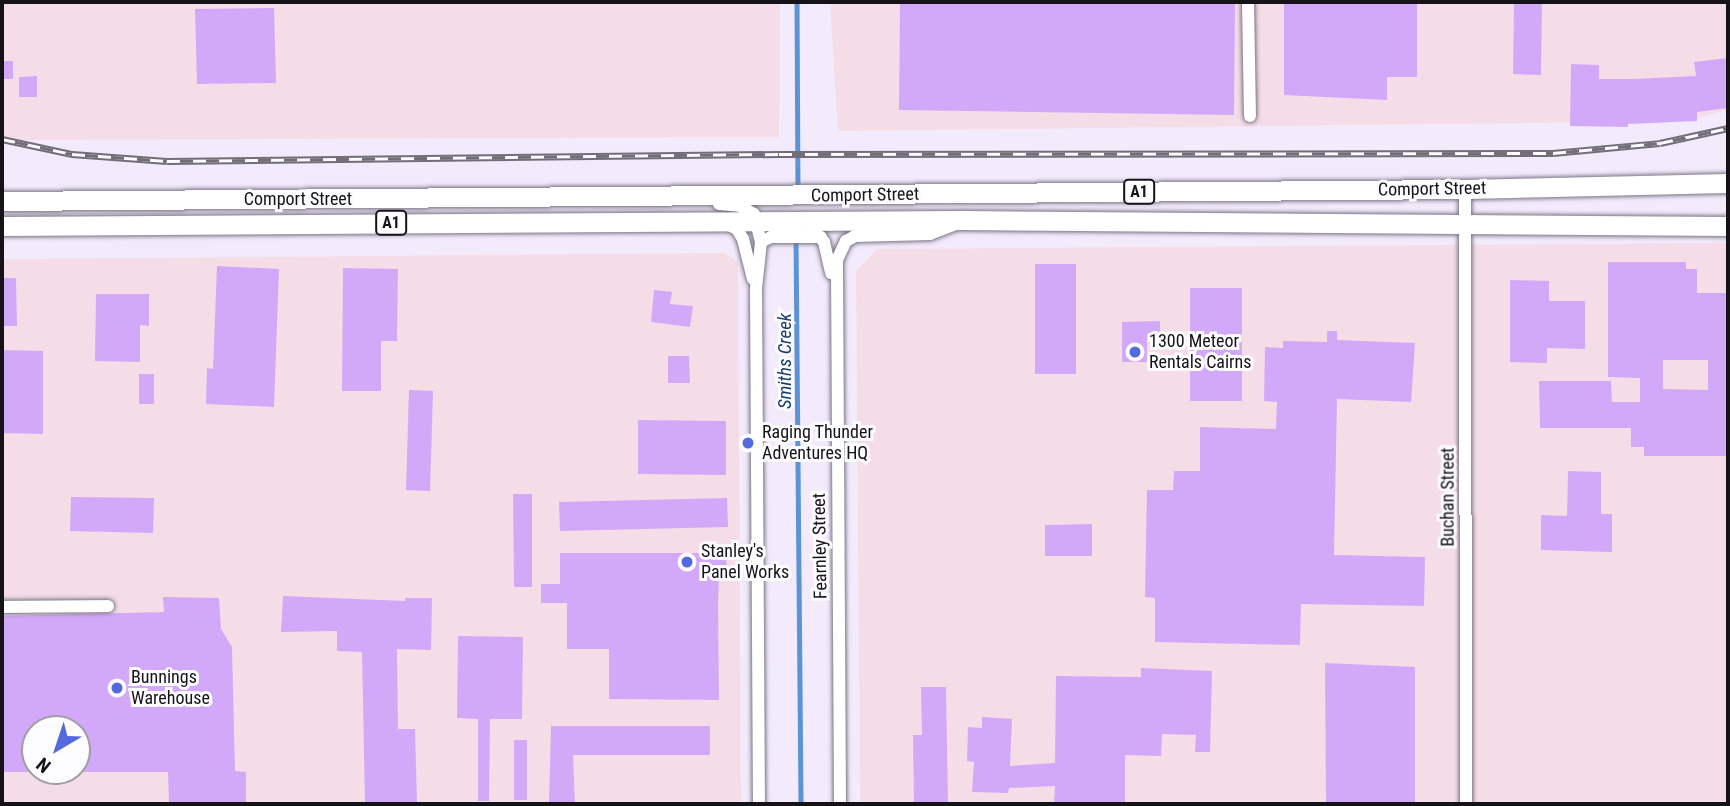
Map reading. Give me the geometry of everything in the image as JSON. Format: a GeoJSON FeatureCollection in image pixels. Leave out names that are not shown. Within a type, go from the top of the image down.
{"type":"FeatureCollection","features":[{"type":"Feature","properties":{"kind":"highway","name":"Comport Street"},"geometry":{"type":"LineString","coordinates":[[2,201],[1465,190],[1725,182]]}},
{"type":"Feature","properties":{"kind":"highway","name":"Comport Street"},"geometry":{"type":"LineString","coordinates":[[2,226],[758,221],[814,228],[963,220],[1728,226]]}},
{"type":"Feature","properties":{"kind":"street"},"geometry":{"type":"LineString","coordinates":[[1248,2],[1250,116]]}},
{"type":"Feature","properties":{"kind":"street","name":"Buchan Street"},"geometry":{"type":"LineString","coordinates":[[1465,190],[1466,804]]}},
{"type":"Feature","properties":{"kind":"street"},"geometry":{"type":"LineString","coordinates":[[608,196],[639,205],[734,204],[750,211],[758,221],[761,242],[756,289],[759,804]]}},
{"type":"Feature","properties":{"kind":"street","name":"Fearnley Street"},"geometry":{"type":"LineString","coordinates":[[840,804],[834,286],[838,253],[850,237],[930,234],[963,220]]}},
{"type":"Feature","properties":{"kind":"street"},"geometry":{"type":"LineString","coordinates":[[721,221],[737,229],[743,239],[756,289]]}},
{"type":"Feature","properties":{"kind":"street"},"geometry":{"type":"LineString","coordinates":[[761,242],[771,237],[814,228]]}},
{"type":"Feature","properties":{"kind":"street","name":"Fearnley Street"},"geometry":{"type":"LineString","coordinates":[[814,228],[834,286]]}},
{"type":"Feature","properties":{"kind":"street"},"geometry":{"type":"LineString","coordinates":[[2,607],[108,606]]}},
{"type":"Feature","properties":{"kind":"shaded area"},"geometry":{"type":"Polygon","coordinates":[[[2,2],[780,2],[779,137],[2,140],[2,2]]]}},
{"type":"Feature","properties":{"kind":"shaded area"},"geometry":{"type":"Polygon","coordinates":[[[830,2],[1728,2],[1728,110],[1685,121],[838,131],[830,2]]]}},
{"type":"Feature","properties":{"kind":"shaded area"},"geometry":{"type":"Polygon","coordinates":[[[1728,243],[1728,804],[860,804],[856,271],[877,249],[1728,243]]]}},
{"type":"Feature","properties":{"kind":"shaded area"},"geometry":{"type":"Polygon","coordinates":[[[725,253],[738,262],[741,804],[2,804],[2,259],[725,253]]]}},
{"type":"Feature","properties":{"kind":"building"},"geometry":{"type":"Polygon","coordinates":[[[900,2],[1235,2],[1234,115],[899,110],[900,2]]]}},
{"type":"Feature","properties":{"kind":"building"},"geometry":{"type":"Polygon","coordinates":[[[1284,2],[1417,2],[1417,77],[1387,77],[1387,100],[1284,95],[1284,2]]]}},
{"type":"Feature","properties":{"kind":"building"},"geometry":{"type":"Polygon","coordinates":[[[1514,2],[1542,2],[1541,75],[1513,74],[1514,2]]]}},
{"type":"Feature","properties":{"kind":"building"},"geometry":{"type":"Polygon","coordinates":[[[274,8],[276,83],[197,84],[195,9],[274,8]]]}},
{"type":"Feature","properties":{"kind":"building"},"geometry":{"type":"Polygon","coordinates":[[[1728,58],[1728,108],[1697,112],[1697,121],[1628,124],[1628,127],[1570,126],[1571,64],[1599,65],[1599,79],[1634,79],[1696,76],[1694,62],[1728,58]]]}},
{"type":"Feature","properties":{"kind":"building"},"geometry":{"type":"Polygon","coordinates":[[[2,61],[13,61],[13,79],[2,79],[2,61]]]}},
{"type":"Feature","properties":{"kind":"building"},"geometry":{"type":"Polygon","coordinates":[[[37,76],[37,97],[19,97],[19,77],[37,76]]]}},
{"type":"Feature","properties":{"kind":"building"},"geometry":{"type":"Polygon","coordinates":[[[1608,262],[1686,262],[1686,269],[1697,269],[1697,293],[1728,293],[1728,456],[1644,456],[1644,447],[1631,447],[1631,428],[1540,428],[1539,381],[1611,381],[1612,402],[1640,402],[1640,378],[1608,377],[1608,262]],[[1663,360],[1663,389],[1708,390],[1708,360],[1663,360]]]}},
{"type":"Feature","properties":{"kind":"building"},"geometry":{"type":"Polygon","coordinates":[[[1035,264],[1076,264],[1076,374],[1035,374],[1035,264]]]}},
{"type":"Feature","properties":{"kind":"building"},"geometry":{"type":"Polygon","coordinates":[[[217,266],[279,269],[274,407],[206,404],[207,368],[213,369],[217,266]]]}},
{"type":"Feature","properties":{"kind":"building"},"geometry":{"type":"Polygon","coordinates":[[[343,268],[398,269],[397,341],[381,341],[381,391],[342,391],[343,268]]]}},
{"type":"Feature","properties":{"kind":"building"},"geometry":{"type":"Polygon","coordinates":[[[2,278],[16,278],[17,326],[2,326],[2,278]]]}},
{"type":"Feature","properties":{"kind":"building"},"geometry":{"type":"Polygon","coordinates":[[[1510,280],[1549,281],[1549,301],[1585,301],[1585,349],[1547,348],[1547,363],[1510,362],[1510,280]]]}},
{"type":"Feature","properties":{"kind":"building"},"geometry":{"type":"Polygon","coordinates":[[[1190,288],[1242,288],[1242,401],[1190,401],[1190,288]]]}},
{"type":"Feature","properties":{"kind":"building"},"geometry":{"type":"Polygon","coordinates":[[[654,290],[672,292],[670,304],[693,306],[690,327],[651,322],[654,290]]]}},
{"type":"Feature","properties":{"kind":"building"},"geometry":{"type":"Polygon","coordinates":[[[96,294],[149,294],[149,326],[140,325],[140,362],[95,361],[96,294]]]}},
{"type":"Feature","properties":{"kind":"building","name":"1300 Meteor Rentals Cairns"},"geometry":{"type":"Polygon","coordinates":[[[1160,321],[1160,341],[1147,341],[1147,362],[1122,362],[1122,322],[1160,321]]]}},
{"type":"Feature","properties":{"kind":"building"},"geometry":{"type":"Polygon","coordinates":[[[1327,331],[1337,331],[1337,340],[1415,343],[1411,402],[1337,399],[1334,555],[1425,557],[1424,606],[1301,604],[1300,645],[1155,642],[1155,598],[1145,597],[1147,490],[1173,490],[1174,471],[1200,471],[1200,427],[1276,429],[1277,402],[1264,401],[1265,347],[1283,348],[1283,341],[1327,342],[1327,331]]]}},
{"type":"Feature","properties":{"kind":"building"},"geometry":{"type":"Polygon","coordinates":[[[2,350],[43,351],[43,434],[2,433],[2,350]]]}},
{"type":"Feature","properties":{"kind":"building"},"geometry":{"type":"Polygon","coordinates":[[[668,356],[689,356],[690,383],[668,383],[668,356]]]}},
{"type":"Feature","properties":{"kind":"building"},"geometry":{"type":"Polygon","coordinates":[[[139,374],[154,374],[154,404],[139,404],[139,374]]]}},
{"type":"Feature","properties":{"kind":"building"},"geometry":{"type":"Polygon","coordinates":[[[409,390],[433,391],[430,491],[406,490],[409,390]]]}},
{"type":"Feature","properties":{"kind":"building"},"geometry":{"type":"Polygon","coordinates":[[[638,420],[726,421],[726,475],[638,474],[638,420]]]}},
{"type":"Feature","properties":{"kind":"building"},"geometry":{"type":"Polygon","coordinates":[[[1568,471],[1601,472],[1601,514],[1612,514],[1612,552],[1541,550],[1541,515],[1567,516],[1568,471]]]}},
{"type":"Feature","properties":{"kind":"building"},"geometry":{"type":"Polygon","coordinates":[[[513,494],[532,494],[532,587],[514,587],[513,494]]]}},
{"type":"Feature","properties":{"kind":"building"},"geometry":{"type":"Polygon","coordinates":[[[71,497],[154,498],[153,533],[70,531],[71,497]]]}},
{"type":"Feature","properties":{"kind":"building"},"geometry":{"type":"Polygon","coordinates":[[[727,498],[728,527],[560,531],[559,502],[727,498]]]}},
{"type":"Feature","properties":{"kind":"building"},"geometry":{"type":"Polygon","coordinates":[[[1092,524],[1092,556],[1045,556],[1045,525],[1092,524]]]}},
{"type":"Feature","properties":{"kind":"building"},"geometry":{"type":"Polygon","coordinates":[[[560,553],[726,553],[727,576],[719,576],[719,700],[609,699],[609,649],[567,649],[567,603],[541,603],[541,584],[560,584],[560,553]]]}},
{"type":"Feature","properties":{"kind":"building"},"geometry":{"type":"Polygon","coordinates":[[[283,596],[405,601],[405,598],[432,598],[431,650],[397,649],[398,729],[415,729],[417,804],[365,804],[362,652],[337,651],[337,631],[281,632],[283,596]]]}},
{"type":"Feature","properties":{"kind":"building","name":"Bunnings Warehouse"},"geometry":{"type":"Polygon","coordinates":[[[163,597],[219,598],[221,629],[232,647],[235,771],[246,772],[246,804],[169,804],[168,772],[91,772],[91,715],[21,715],[21,772],[2,772],[2,616],[164,612],[163,597]]]}},
{"type":"Feature","properties":{"kind":"building"},"geometry":{"type":"Polygon","coordinates":[[[458,636],[523,637],[522,719],[490,719],[489,801],[478,801],[478,719],[457,718],[458,636]]]}},
{"type":"Feature","properties":{"kind":"building"},"geometry":{"type":"Polygon","coordinates":[[[1325,663],[1415,667],[1415,804],[1326,804],[1325,663]]]}},
{"type":"Feature","properties":{"kind":"building"},"geometry":{"type":"Polygon","coordinates":[[[1141,668],[1212,671],[1210,752],[1195,752],[1196,735],[1162,734],[1161,756],[1125,755],[1125,804],[1054,804],[1055,786],[1009,788],[1008,793],[972,792],[974,762],[967,761],[968,727],[982,728],[982,717],[1012,719],[1010,766],[1055,763],[1056,676],[1141,677],[1141,668]]]}},
{"type":"Feature","properties":{"kind":"building"},"geometry":{"type":"Polygon","coordinates":[[[921,687],[946,687],[948,804],[914,804],[913,735],[922,735],[921,687]]]}},
{"type":"Feature","properties":{"kind":"building"},"geometry":{"type":"Polygon","coordinates":[[[551,726],[710,726],[710,755],[573,755],[575,804],[549,804],[551,726]]]}},
{"type":"Feature","properties":{"kind":"building"},"geometry":{"type":"Polygon","coordinates":[[[514,740],[527,740],[527,800],[514,800],[514,740]]]}},
{"type":"Feature","properties":{"kind":"waterway","name":"Smiths Creek"},"geometry":{"type":"LineString","coordinates":[[797,2],[798,191]]}},
{"type":"Feature","properties":{"kind":"waterway","name":"Smiths Creek"},"geometry":{"type":"LineString","coordinates":[[796,238],[801,804]]}},
{"type":"Feature","properties":{"kind":"railway"},"geometry":{"type":"LineString","coordinates":[[2,139],[72,154],[167,161],[779,154],[1553,153],[1660,143],[1728,128]]}},
{"type":"Feature","properties":{"kind":"place","name":"1300 Meteor Rentals Cairns"},"geometry":{"type":"Point","coordinates":[1135,352]}},
{"type":"Feature","properties":{"kind":"place","name":"Raging Thunder Adventures HQ"},"geometry":{"type":"Point","coordinates":[748,443]}},
{"type":"Feature","properties":{"kind":"place","name":"Stanley's Panel Works"},"geometry":{"type":"Point","coordinates":[687,562]}},
{"type":"Feature","properties":{"kind":"place","name":"Bunnings Warehouse"},"geometry":{"type":"Point","coordinates":[117,688]}}]}
